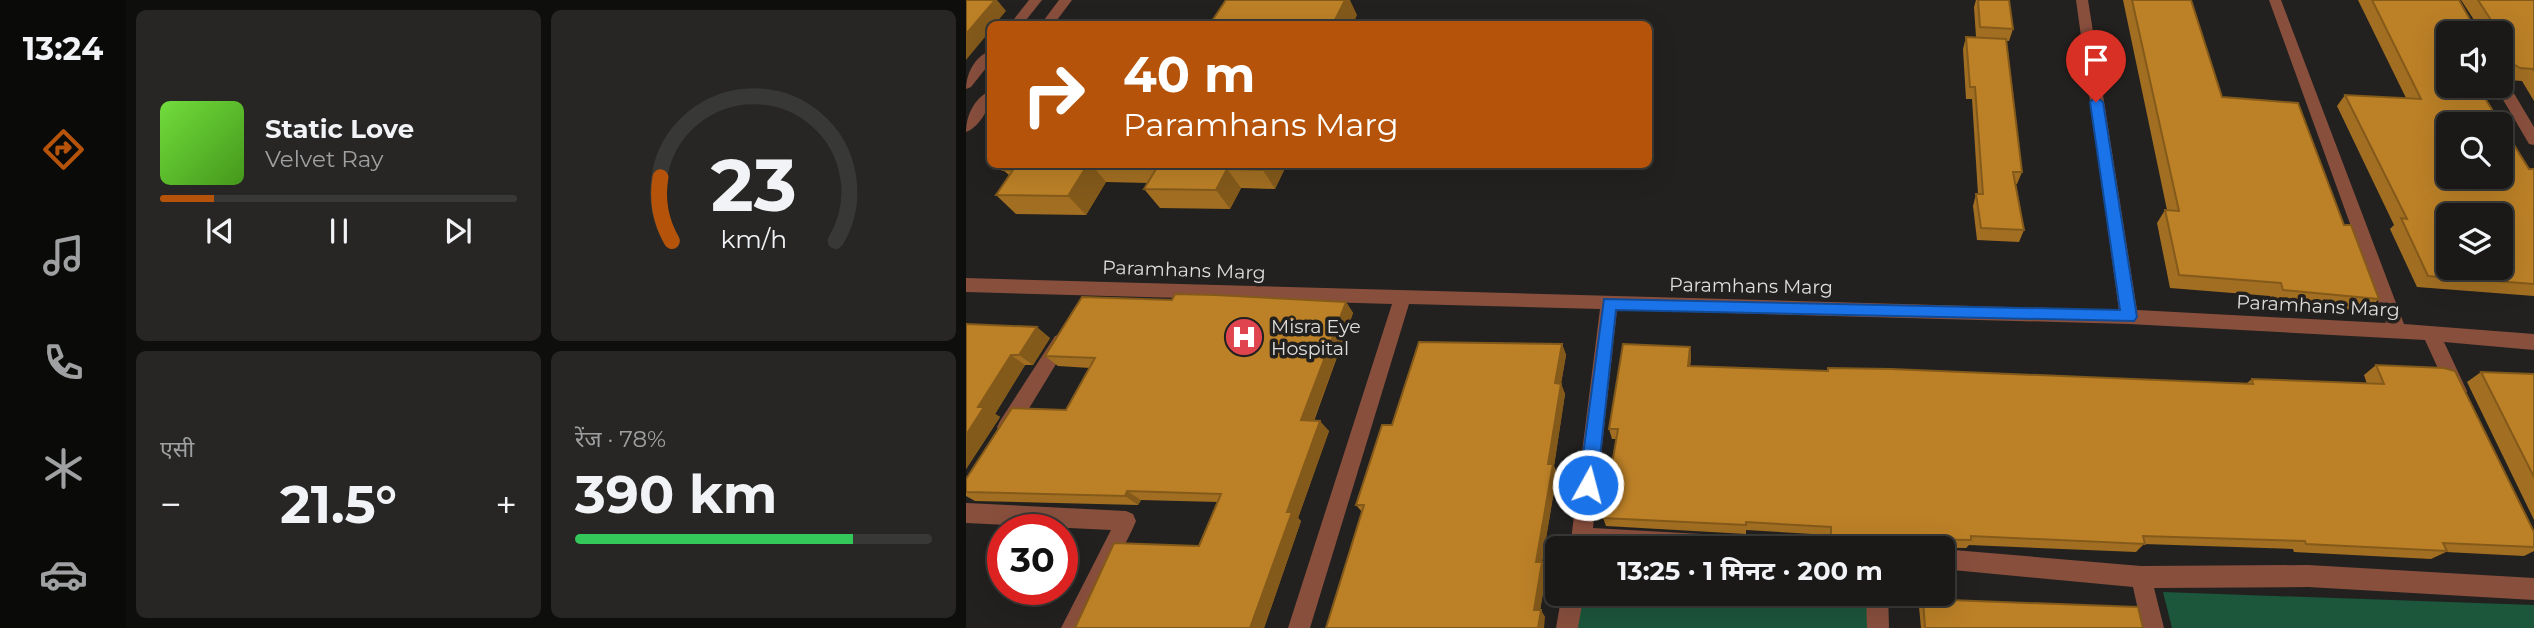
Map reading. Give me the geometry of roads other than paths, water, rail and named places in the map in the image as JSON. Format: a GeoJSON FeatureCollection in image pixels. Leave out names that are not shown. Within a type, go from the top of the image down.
{"type":"FeatureCollection","features":[{"type":"Feature","properties":{"kind":"street"},"geometry":{"type":"LineString","coordinates":[[1018,21],[1036,0]]}},
{"type":"Feature","properties":{"kind":"street"},"geometry":{"type":"LineString","coordinates":[[1049,21],[1066,0]]}},
{"type":"Feature","properties":{"kind":"street"},"geometry":{"type":"LineString","coordinates":[[2082,0],[2129,317]]}},
{"type":"Feature","properties":{"kind":"street"},"geometry":{"type":"LineString","coordinates":[[2275,0],[2398,331]]}},
{"type":"Feature","properties":{"kind":"street"},"geometry":{"type":"LineString","coordinates":[[966,84],[987,59]]}},
{"type":"Feature","properties":{"kind":"street"},"geometry":{"type":"LineString","coordinates":[[2510,98],[2534,140]]}},
{"type":"Feature","properties":{"kind":"street"},"geometry":{"type":"LineString","coordinates":[[966,127],[987,100]]}},
{"type":"Feature","properties":{"kind":"street","name":"Paramhans Marg"},"geometry":{"type":"LineString","coordinates":[[966,285],[2129,317],[2431,333],[2534,342]]}},
{"type":"Feature","properties":{"kind":"street"},"geometry":{"type":"LineString","coordinates":[[995,447],[1095,288]]}},
{"type":"Feature","properties":{"kind":"street"},"geometry":{"type":"LineString","coordinates":[[1299,628],[1402,298]]}},
{"type":"Feature","properties":{"kind":"street"},"geometry":{"type":"LineString","coordinates":[[1582,536],[1609,304]]}},
{"type":"Feature","properties":{"kind":"street"},"geometry":{"type":"LineString","coordinates":[[2431,333],[2465,405]]}},
{"type":"Feature","properties":{"kind":"street"},"geometry":{"type":"LineString","coordinates":[[966,513],[1126,521],[1072,628]]}},
{"type":"Feature","properties":{"kind":"street"},"geometry":{"type":"LineString","coordinates":[[1955,560],[2141,577],[2308,576],[2534,589]]}},
{"type":"Feature","properties":{"kind":"street"},"geometry":{"type":"LineString","coordinates":[[2141,577],[2153,628]]}},
{"type":"Feature","properties":{"kind":"street"},"geometry":{"type":"LineString","coordinates":[[1567,628],[1571,606]]}},
{"type":"Feature","properties":{"kind":"street"},"geometry":{"type":"LineString","coordinates":[[1877,606],[1878,628]]}},
{"type":"Feature","properties":{"kind":"place","name":"Misra Eye Hospital"},"geometry":{"type":"Point","coordinates":[1244,337]}}]}
